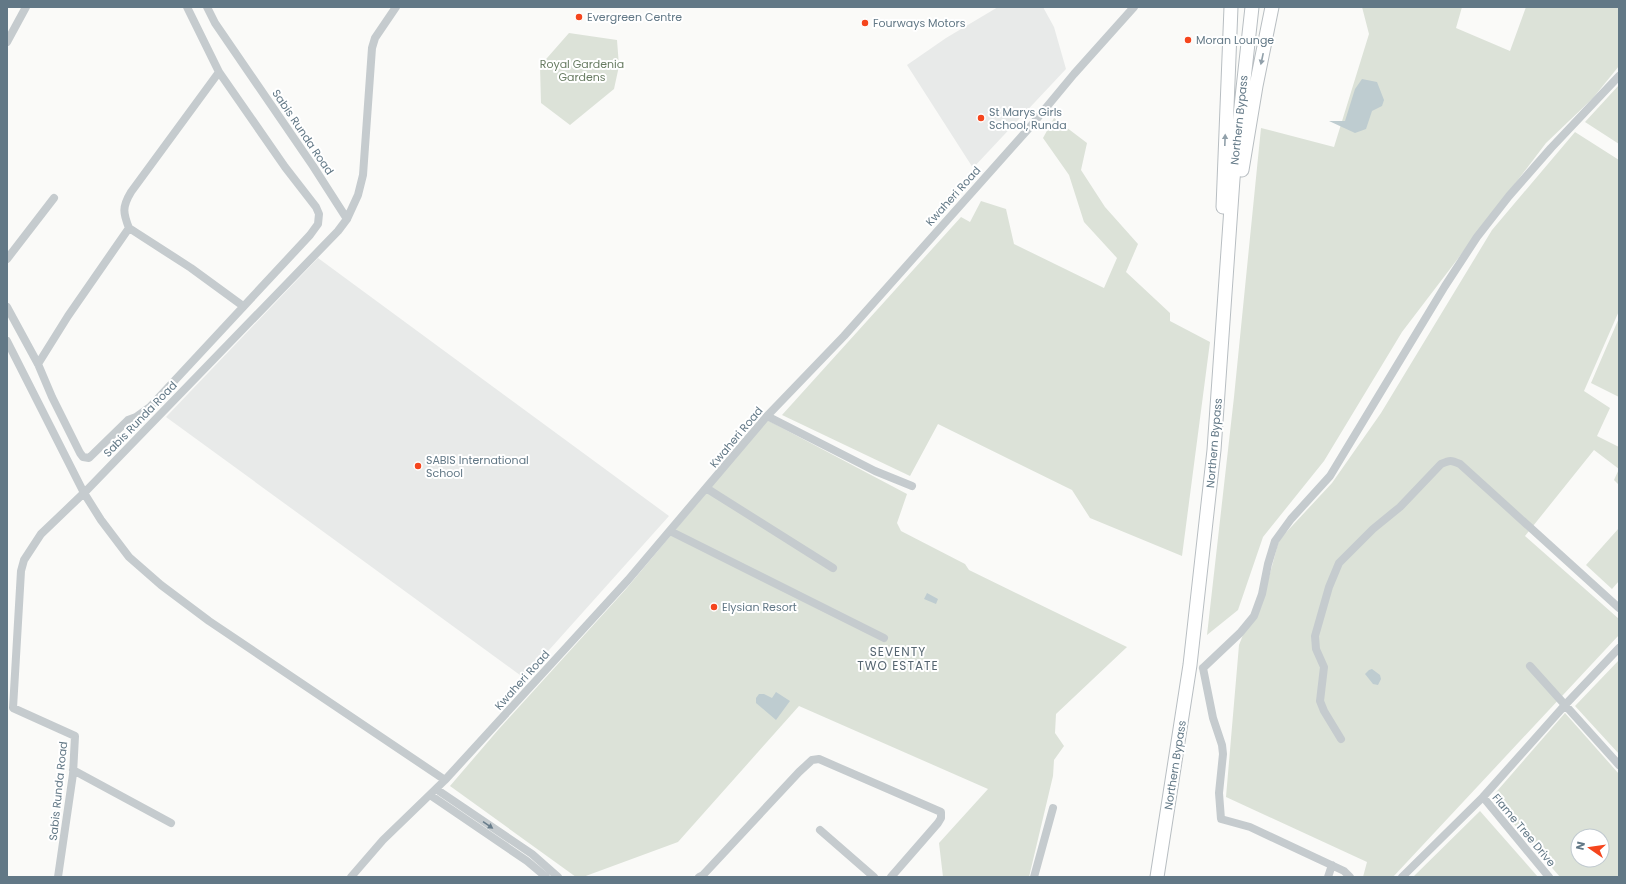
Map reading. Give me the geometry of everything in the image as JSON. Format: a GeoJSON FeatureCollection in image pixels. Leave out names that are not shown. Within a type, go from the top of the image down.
{"type":"FeatureCollection","features":[{"type":"Feature","properties":{"kind":"main road"},"geometry":{"type":"LineString","coordinates":[[1226,291],[1223,246],[1231,7]]}},
{"type":"Feature","properties":{"kind":"main road","name":"Northern Bypass"},"geometry":{"type":"LineString","coordinates":[[1158,877],[1190,665],[1214,450],[1230,220],[1252,7]]}},
{"type":"Feature","properties":{"kind":"main road"},"geometry":{"type":"LineString","coordinates":[[1230,220],[1241,178],[1256,86],[1272,7]]}},
{"type":"Feature","properties":{"kind":"street"},"geometry":{"type":"LineString","coordinates":[[7,42],[26,7]]}},
{"type":"Feature","properties":{"kind":"street"},"geometry":{"type":"LineString","coordinates":[[7,307],[38,364],[52,397],[80,453],[83,457],[89,458],[128,420],[136,417],[150,407],[310,235],[318,224],[319,214],[316,207],[285,167],[219,72],[187,7]]}},
{"type":"Feature","properties":{"kind":"street","name":"Sabis Runda Road"},"geometry":{"type":"LineString","coordinates":[[58,877],[73,770],[75,736],[13,708],[21,571],[24,560],[41,534],[84,493],[245,325],[314,257],[347,219],[313,166],[215,23],[208,7]]}},
{"type":"Feature","properties":{"kind":"street"},"geometry":{"type":"LineString","coordinates":[[347,219],[358,195],[363,175],[372,48],[375,38],[396,7]]}},
{"type":"Feature","properties":{"kind":"street","name":"Kwaheri Road"},"geometry":{"type":"LineString","coordinates":[[352,877],[383,840],[446,780],[628,580],[767,416],[844,336],[1025,133],[1074,74],[1134,7]]}},
{"type":"Feature","properties":{"kind":"street"},"geometry":{"type":"LineString","coordinates":[[219,72],[126,200],[124,217],[129,228],[191,268],[243,306]]}},
{"type":"Feature","properties":{"kind":"street"},"geometry":{"type":"LineString","coordinates":[[1203,668],[1240,633],[1254,616],[1262,594],[1268,564],[1275,541],[1291,519],[1330,476],[1445,286],[1477,237],[1509,196],[1551,148],[1619,76]]}},
{"type":"Feature","properties":{"kind":"street"},"geometry":{"type":"LineString","coordinates":[[7,260],[54,198]]}},
{"type":"Feature","properties":{"kind":"street"},"geometry":{"type":"LineString","coordinates":[[38,364],[68,316],[129,228]]}},
{"type":"Feature","properties":{"kind":"street"},"geometry":{"type":"LineString","coordinates":[[7,341],[84,493],[100,520],[129,556],[161,585],[208,621],[446,780]]}},
{"type":"Feature","properties":{"kind":"street"},"geometry":{"type":"LineString","coordinates":[[767,416],[875,471],[912,486]]}},
{"type":"Feature","properties":{"kind":"street"},"geometry":{"type":"LineString","coordinates":[[1341,738],[1324,711],[1320,701],[1324,667],[1314,642],[1329,587],[1339,562],[1357,547],[1373,529],[1400,507],[1441,464],[1447,461],[1452,460],[1460,464],[1619,608]]}},
{"type":"Feature","properties":{"kind":"street"},"geometry":{"type":"LineString","coordinates":[[706,488],[833,568]]}},
{"type":"Feature","properties":{"kind":"street"},"geometry":{"type":"LineString","coordinates":[[670,531],[884,638]]}},
{"type":"Feature","properties":{"kind":"street"},"geometry":{"type":"LineString","coordinates":[[1402,877],[1483,797],[1565,705],[1619,648]]}},
{"type":"Feature","properties":{"kind":"street"},"geometry":{"type":"LineString","coordinates":[[1190,665],[1203,668]]}},
{"type":"Feature","properties":{"kind":"street"},"geometry":{"type":"LineString","coordinates":[[1530,666],[1619,765]]}},
{"type":"Feature","properties":{"kind":"street"},"geometry":{"type":"LineString","coordinates":[[1203,668],[1213,718],[1222,750],[1219,793],[1221,819],[1250,827],[1344,871],[1350,877]]}},
{"type":"Feature","properties":{"kind":"street"},"geometry":{"type":"LineString","coordinates":[[699,877],[703,875],[799,772],[812,760],[818,759],[940,812],[941,818],[938,823],[891,877]]}},
{"type":"Feature","properties":{"kind":"street"},"geometry":{"type":"LineString","coordinates":[[73,770],[171,823]]}},
{"type":"Feature","properties":{"kind":"street"},"geometry":{"type":"LineString","coordinates":[[433,792],[541,861],[558,877]]}},
{"type":"Feature","properties":{"kind":"street"},"geometry":{"type":"LineString","coordinates":[[433,792],[546,877]]}},
{"type":"Feature","properties":{"kind":"street","name":"Flame Tree Drive"},"geometry":{"type":"LineString","coordinates":[[1483,797],[1549,877]]}},
{"type":"Feature","properties":{"kind":"street"},"geometry":{"type":"LineString","coordinates":[[1034,877],[1053,808]]}},
{"type":"Feature","properties":{"kind":"street"},"geometry":{"type":"LineString","coordinates":[[820,830],[874,877]]}},
{"type":"Feature","properties":{"kind":"street"},"geometry":{"type":"LineString","coordinates":[[536,868],[541,861]]}},
{"type":"Feature","properties":{"kind":"street"},"geometry":{"type":"LineString","coordinates":[[1328,877],[1332,866]]}},
{"type":"Feature","properties":{"kind":"shaded area","name":"St Marys Girls School, Runda"},"geometry":{"type":"Polygon","coordinates":[[[998,7],[1043,7],[1054,27],[1066,69],[973,168],[907,65],[946,38],[998,7]]]}},
{"type":"Feature","properties":{"kind":"shaded area"},"geometry":{"type":"Polygon","coordinates":[[[1362,79],[1377,82],[1384,100],[1382,106],[1372,111],[1366,129],[1355,133],[1329,121],[1345,121],[1355,89],[1362,79]]]}},
{"type":"Feature","properties":{"kind":"shaded area","name":"SABIS International School"},"geometry":{"type":"Polygon","coordinates":[[[318,258],[669,516],[524,678],[166,417],[318,258]]]}},
{"type":"Feature","properties":{"kind":"shaded area"},"geometry":{"type":"Polygon","coordinates":[[[927,593],[938,599],[936,604],[924,599],[927,593]]]}},
{"type":"Feature","properties":{"kind":"shaded area"},"geometry":{"type":"Polygon","coordinates":[[[1372,669],[1380,675],[1381,679],[1378,685],[1373,684],[1365,674],[1372,669]]]}},
{"type":"Feature","properties":{"kind":"shaded area"},"geometry":{"type":"Polygon","coordinates":[[[776,692],[790,701],[776,720],[756,703],[756,698],[759,694],[764,694],[772,698],[776,692]]]}},
{"type":"Feature","properties":{"kind":"green space"},"geometry":{"type":"Polygon","coordinates":[[[1362,7],[1462,7],[1456,28],[1510,51],[1526,7],[1619,7],[1619,66],[1593,98],[1546,143],[1402,332],[1324,461],[1263,537],[1238,610],[1207,635],[1234,397],[1261,128],[1334,147],[1369,34],[1362,7]]]}},
{"type":"Feature","properties":{"kind":"green space","name":"Royal Gardenia Gardens"},"geometry":{"type":"Polygon","coordinates":[[[569,33],[617,40],[619,66],[614,89],[570,125],[541,103],[540,66],[569,33]]]}},
{"type":"Feature","properties":{"kind":"green space"},"geometry":{"type":"Polygon","coordinates":[[[1619,85],[1619,144],[1585,122],[1619,85]]]}},
{"type":"Feature","properties":{"kind":"green space"},"geometry":{"type":"Polygon","coordinates":[[[1054,118],[1087,143],[1081,170],[1105,207],[1138,244],[1126,272],[1170,313],[1170,321],[1210,342],[1182,556],[1090,518],[1072,490],[938,424],[910,476],[782,415],[961,217],[970,222],[981,201],[1006,209],[1014,244],[1104,288],[1117,258],[1084,222],[1069,175],[1043,138],[1054,118]]]}},
{"type":"Feature","properties":{"kind":"green space"},"geometry":{"type":"Polygon","coordinates":[[[1575,132],[1619,160],[1619,311],[1584,391],[1610,408],[1597,436],[1619,447],[1619,469],[1594,450],[1525,536],[1619,619],[1619,635],[1393,877],[1363,877],[1367,862],[1226,797],[1239,645],[1243,635],[1261,607],[1279,540],[1332,483],[1381,413],[1492,230],[1575,132]]]}},
{"type":"Feature","properties":{"kind":"green space"},"geometry":{"type":"Polygon","coordinates":[[[1619,318],[1619,397],[1591,383],[1619,318]]]}},
{"type":"Feature","properties":{"kind":"green space"},"geometry":{"type":"Polygon","coordinates":[[[767,420],[907,494],[897,523],[901,531],[965,564],[969,570],[1127,647],[1056,714],[1055,733],[1064,746],[1054,760],[1053,776],[1029,877],[943,877],[939,843],[988,789],[799,706],[678,842],[583,877],[576,877],[450,786],[498,730],[626,589],[767,420]]]}},
{"type":"Feature","properties":{"kind":"green space"},"geometry":{"type":"Polygon","coordinates":[[[1619,469],[1619,485],[1614,480],[1619,469]]]}},
{"type":"Feature","properties":{"kind":"green space"},"geometry":{"type":"Polygon","coordinates":[[[1619,528],[1619,581],[1612,589],[1586,565],[1619,528]]]}},
{"type":"Feature","properties":{"kind":"green space"},"geometry":{"type":"Polygon","coordinates":[[[1619,660],[1619,754],[1575,706],[1619,660]]]}},
{"type":"Feature","properties":{"kind":"green space"},"geometry":{"type":"Polygon","coordinates":[[[1565,713],[1619,774],[1619,877],[1560,877],[1491,798],[1565,713]]]}},
{"type":"Feature","properties":{"kind":"green space"},"geometry":{"type":"Polygon","coordinates":[[[1480,811],[1538,877],[1413,877],[1480,811]]]}},
{"type":"Feature","properties":{"kind":"place","name":"Evergreen Centre"},"geometry":{"type":"Point","coordinates":[579,17]}},
{"type":"Feature","properties":{"kind":"place","name":"Fourways Motors"},"geometry":{"type":"Point","coordinates":[865,23]}},
{"type":"Feature","properties":{"kind":"place","name":"Moran Lounge"},"geometry":{"type":"Point","coordinates":[1188,40]}},
{"type":"Feature","properties":{"kind":"place","name":"St Marys Girls School, Runda"},"geometry":{"type":"Point","coordinates":[981,118]}},
{"type":"Feature","properties":{"kind":"place","name":"SABIS International School"},"geometry":{"type":"Point","coordinates":[418,466]}},
{"type":"Feature","properties":{"kind":"place","name":"Elysian Resort"},"geometry":{"type":"Point","coordinates":[714,607]}},
{"type":"Feature","properties":{"kind":"district","name":"SEVENTY TWO ESTATE"},"geometry":{"type":"Point","coordinates":[898,659]}}]}
